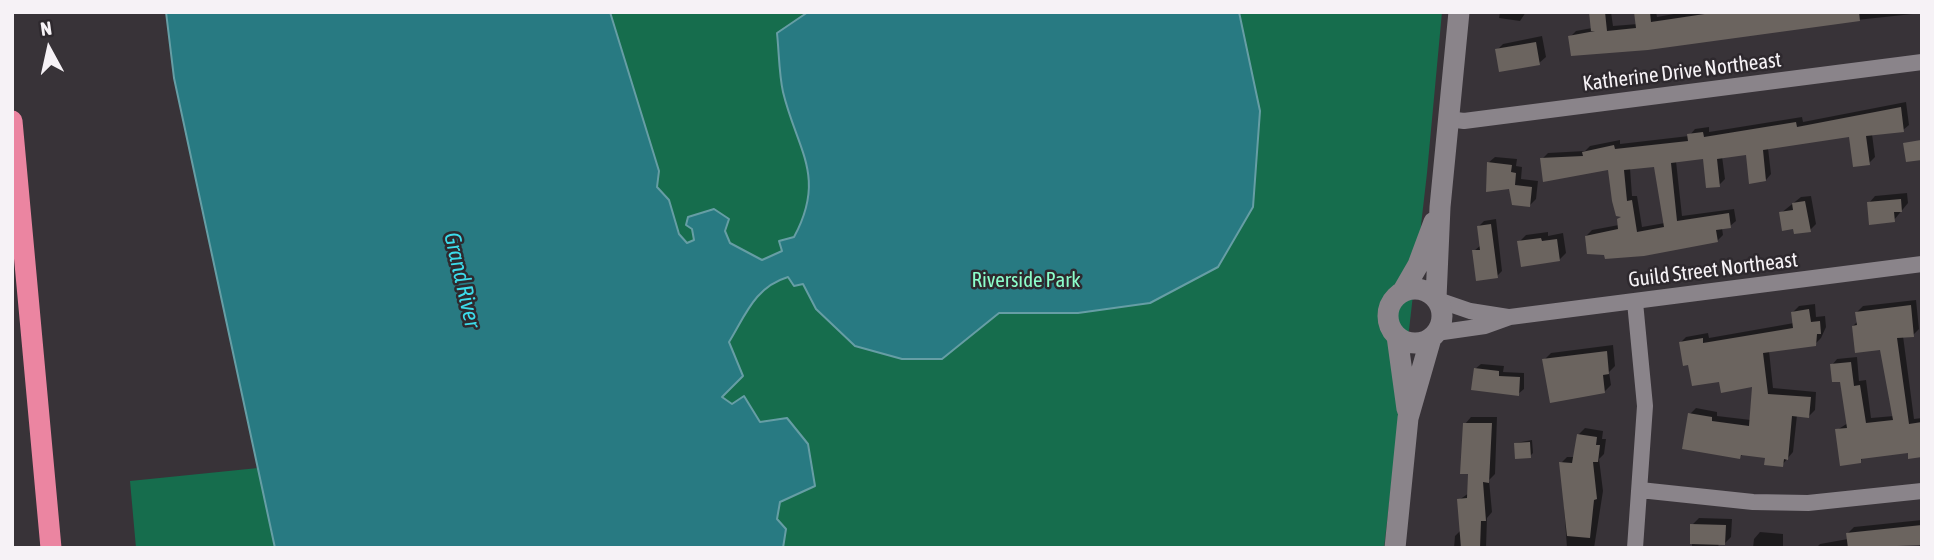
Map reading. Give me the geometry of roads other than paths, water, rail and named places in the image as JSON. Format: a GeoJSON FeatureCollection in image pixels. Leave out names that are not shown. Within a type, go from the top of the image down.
{"type":"FeatureCollection","features":[{"type":"Feature","properties":{"kind":"highway"},"geometry":{"type":"LineString","coordinates":[[12,121],[51,548]]}},
{"type":"Feature","properties":{"kind":"main road"},"geometry":{"type":"LineString","coordinates":[[1395,548],[1408,418],[1434,336],[1443,317],[1437,299],[1440,207],[1459,12]]}},
{"type":"Feature","properties":{"kind":"main road"},"geometry":{"type":"LineString","coordinates":[[1408,418],[1397,336],[1390,326],[1388,310],[1418,265],[1440,207]]}},
{"type":"Feature","properties":{"kind":"main road"},"geometry":{"type":"LineString","coordinates":[[1403,291],[1418,289],[1437,299]]}},
{"type":"Feature","properties":{"kind":"main road"},"geometry":{"type":"LineString","coordinates":[[1397,336],[1413,343],[1434,336]]}},
{"type":"Feature","properties":{"kind":"street","name":"Katherine Drive Northeast"},"geometry":{"type":"LineString","coordinates":[[1448,119],[1464,121],[1922,62]]}},
{"type":"Feature","properties":{"kind":"street","name":"Guild Street Northeast"},"geometry":{"type":"LineString","coordinates":[[1434,336],[1485,326],[1510,317],[1922,264]]}},
{"type":"Feature","properties":{"kind":"street","name":"Guild Street Northeast"},"geometry":{"type":"LineString","coordinates":[[1437,299],[1470,311],[1510,317]]}},
{"type":"Feature","properties":{"kind":"street"},"geometry":{"type":"LineString","coordinates":[[1635,302],[1645,406],[1635,548]]}},
{"type":"Feature","properties":{"kind":"street"},"geometry":{"type":"LineString","coordinates":[[1640,490],[1753,502],[1808,503],[1922,491]]}},
{"type":"Feature","properties":{"kind":"water","name":"Grand River"},"geometry":{"type":"Polygon","coordinates":[[[166,12],[610,12],[659,171],[657,187],[669,200],[679,234],[687,243],[694,240],[692,229],[686,225],[688,217],[714,209],[729,219],[725,231],[730,243],[762,260],[782,251],[779,241],[794,237],[804,216],[808,197],[806,163],[782,85],[777,33],[808,12],[1239,12],[1260,111],[1253,207],[1218,267],[1150,303],[1078,313],[999,313],[942,359],[902,359],[855,346],[816,309],[803,284],[794,286],[788,277],[767,287],[752,303],[729,342],[743,376],[722,397],[732,404],[744,396],[760,422],[787,418],[808,444],[815,486],[780,502],[777,519],[786,529],[783,548],[275,548],[174,78],[166,12]]]}},
{"type":"Feature","properties":{"kind":"park label","name":"Riverside Park"},"geometry":{"type":"Point","coordinates":[1026,280]}}]}
